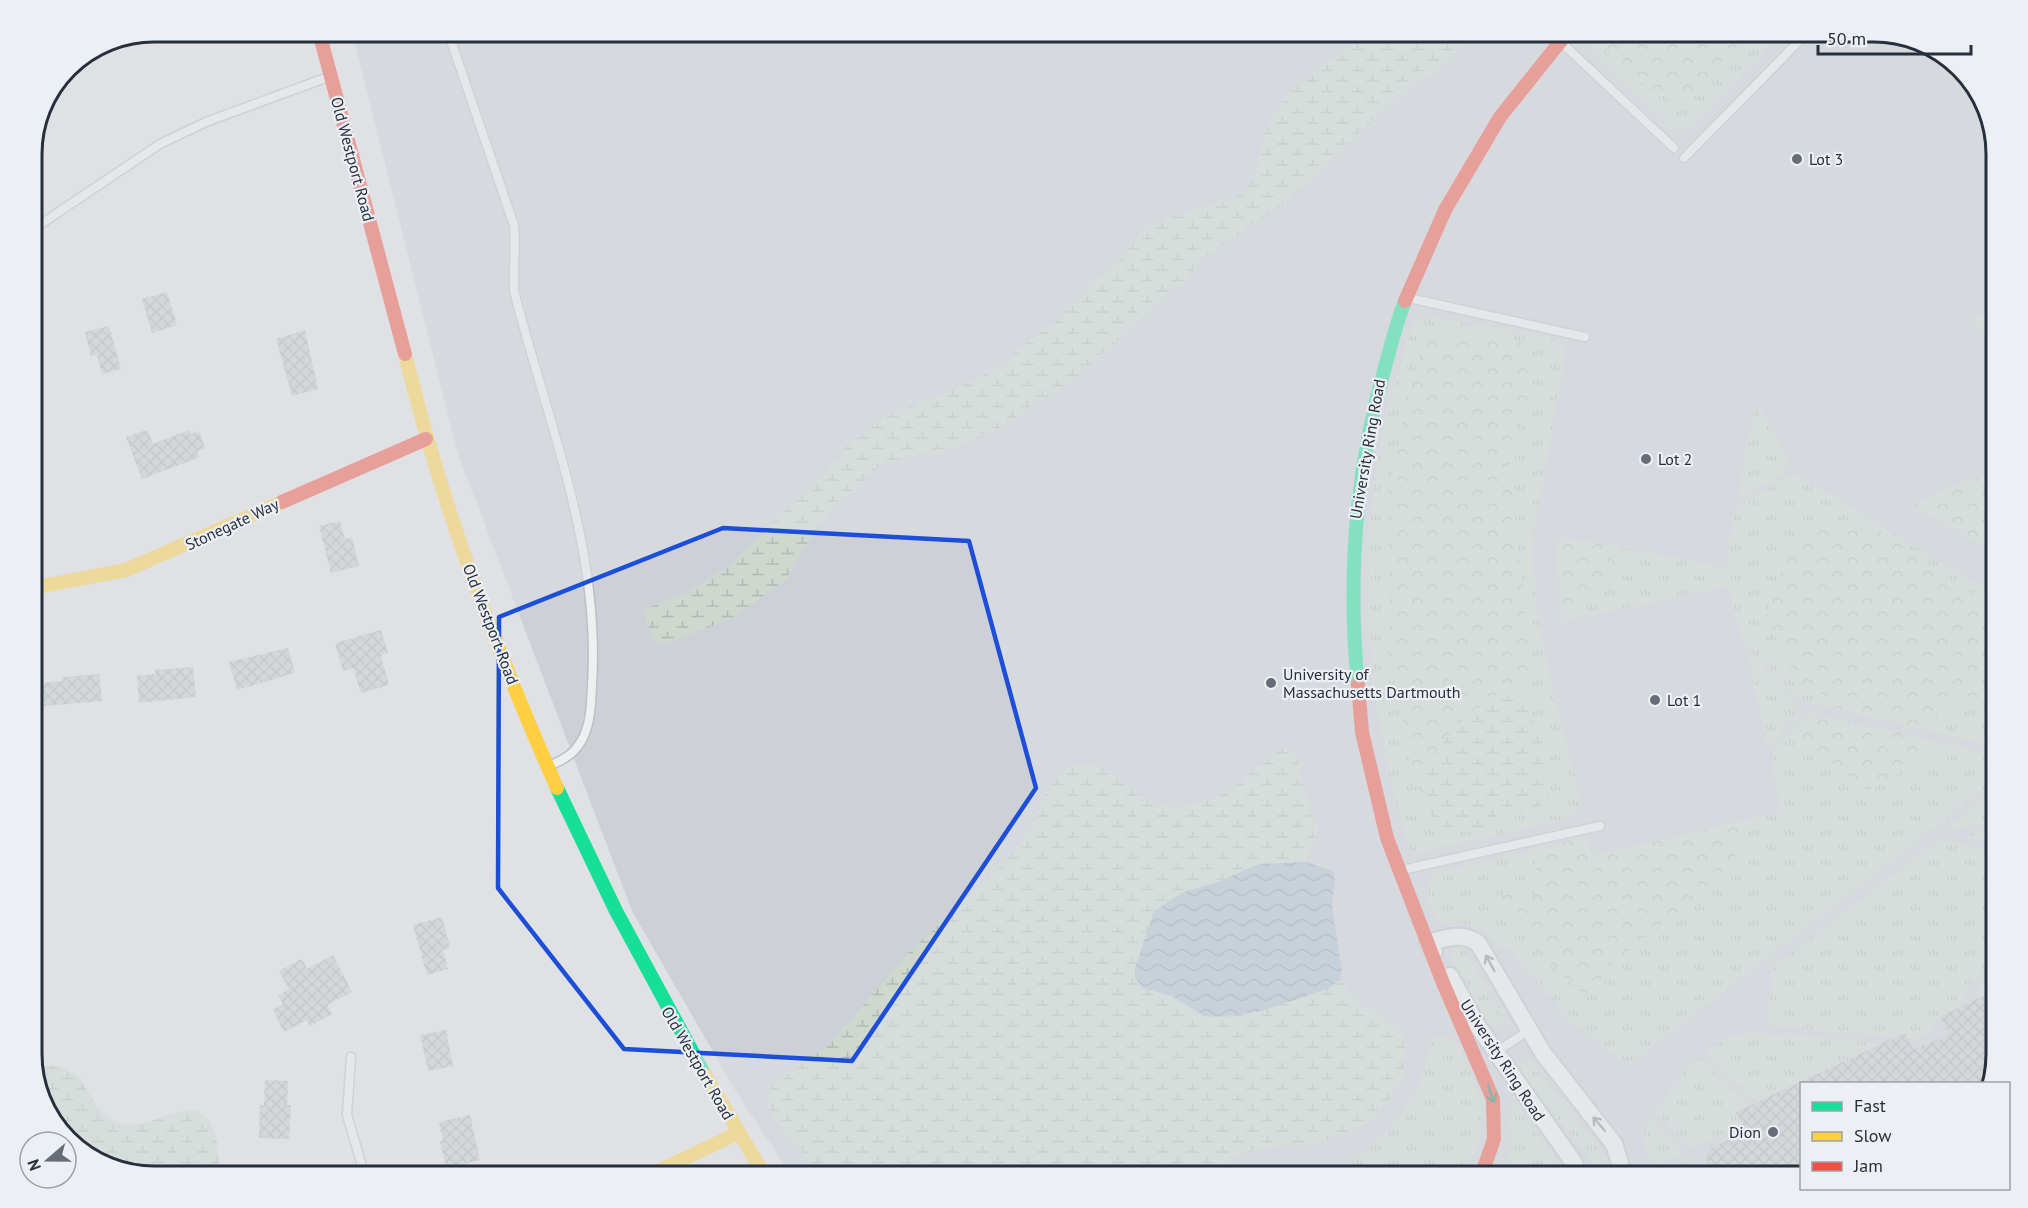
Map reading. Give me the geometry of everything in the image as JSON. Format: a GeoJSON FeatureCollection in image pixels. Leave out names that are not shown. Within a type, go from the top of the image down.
{"type":"FeatureCollection","features":[{"type":"Feature","properties":{"kind":"street","name":"Old Westport Road"},"geometry":{"type":"LineString","coordinates":[[322,42],[426,439],[483,607],[548,766],[628,938],[759,1166]]}},
{"type":"Feature","properties":{"kind":"street","name":"University Ring Road"},"geometry":{"type":"LineString","coordinates":[[1485,1166],[1494,1144],[1496,1118],[1490,1090],[1444,987],[1399,871],[1378,806],[1363,738],[1353,656],[1351,573],[1360,471],[1369,418],[1382,367],[1406,297],[1441,218],[1474,158],[1515,97],[1559,42]]}},
{"type":"Feature","properties":{"kind":"street","name":"Stonegate Way"},"geometry":{"type":"LineString","coordinates":[[42,586],[126,570],[426,439]]}},
{"type":"Feature","properties":{"kind":"street"},"geometry":{"type":"LineString","coordinates":[[1428,943],[1455,936],[1471,938],[1478,943],[1528,1031],[1574,1095],[1614,1144],[1620,1166]]}},
{"type":"Feature","properties":{"kind":"street","name":"University Ring Road"},"geometry":{"type":"LineString","coordinates":[[1428,943],[1496,1052],[1575,1166]]}},
{"type":"Feature","properties":{"kind":"street"},"geometry":{"type":"LineString","coordinates":[[669,1166],[738,1133]]}},
{"type":"Feature","properties":{"kind":"lane"},"geometry":{"type":"LineString","coordinates":[[451,42],[514,225],[516,245],[513,269],[514,291],[550,416],[589,580],[594,654],[590,714],[580,744],[571,755],[548,766]]}},
{"type":"Feature","properties":{"kind":"lane"},"geometry":{"type":"LineString","coordinates":[[1570,42],[1674,148]]}},
{"type":"Feature","properties":{"kind":"lane"},"geometry":{"type":"LineString","coordinates":[[1684,158],[1798,42]]}},
{"type":"Feature","properties":{"kind":"lane"},"geometry":{"type":"LineString","coordinates":[[42,223],[160,144],[206,122],[331,76]]}},
{"type":"Feature","properties":{"kind":"lane"},"geometry":{"type":"LineString","coordinates":[[1406,297],[1585,337]]}},
{"type":"Feature","properties":{"kind":"lane"},"geometry":{"type":"LineString","coordinates":[[1399,871],[1600,826]]}},
{"type":"Feature","properties":{"kind":"lane"},"geometry":{"type":"LineString","coordinates":[[1478,1063],[1528,1031]]}},
{"type":"Feature","properties":{"kind":"lane"},"geometry":{"type":"LineString","coordinates":[[351,1057],[347,1115],[362,1166]]}},
{"type":"Feature","properties":{"kind":"highlighted area"},"geometry":{"type":"Polygon","coordinates":[[[723,528],[969,541],[1036,788],[852,1061],[624,1049],[498,888],[499,617],[723,528]]]}},
{"type":"Feature","properties":{"kind":"shaded area","name":"University of Massachusetts Dartmouth"},"geometry":{"type":"Polygon","coordinates":[[[355,42],[1874,42],[1903,46],[1917,51],[1948,70],[1967,92],[1980,118],[1986,147],[1986,1054],[1982,1082],[1800,1082],[1800,1166],[785,1166],[738,1095],[632,911],[458,454],[355,42]]]}},
{"type":"Feature","properties":{"kind":"green space"},"geometry":{"type":"Polygon","coordinates":[[[1358,42],[1466,42],[1433,75],[1418,81],[1362,130],[1288,201],[1201,260],[1183,283],[1173,289],[1148,316],[1130,327],[1091,365],[1048,397],[1033,403],[1019,416],[985,436],[936,454],[906,457],[877,468],[829,513],[804,548],[786,580],[732,618],[668,644],[654,642],[644,613],[647,608],[683,594],[729,567],[775,520],[812,488],[849,444],[886,415],[958,388],[1007,362],[1017,350],[1061,318],[1086,292],[1091,283],[1114,266],[1140,234],[1153,223],[1236,197],[1254,175],[1266,127],[1271,119],[1293,89],[1358,42]]]}},
{"type":"Feature","properties":{"kind":"green space"},"geometry":{"type":"Polygon","coordinates":[[[1586,42],[1648,42],[1730,56],[1742,42],[1773,42],[1693,125],[1682,130],[1672,128],[1589,49],[1586,42]]]}},
{"type":"Feature","properties":{"kind":"green space"},"geometry":{"type":"Polygon","coordinates":[[[1603,42],[1741,42],[1695,91],[1669,99],[1626,72],[1617,64],[1603,42]]]}},
{"type":"Feature","properties":{"kind":"green space"},"geometry":{"type":"Polygon","coordinates":[[[1986,314],[1986,337],[1969,319],[1986,314]]]}},
{"type":"Feature","properties":{"kind":"green space"},"geometry":{"type":"Polygon","coordinates":[[[1426,316],[1554,338],[1566,350],[1533,537],[1533,570],[1541,636],[1579,805],[1568,819],[1416,853],[1410,849],[1383,746],[1375,692],[1368,582],[1370,528],[1385,422],[1413,321],[1426,316]]]}},
{"type":"Feature","properties":{"kind":"green space"},"geometry":{"type":"Polygon","coordinates":[[[1425,330],[1522,341],[1521,361],[1535,371],[1509,465],[1532,669],[1521,693],[1533,716],[1542,745],[1547,774],[1548,800],[1538,810],[1512,816],[1489,828],[1465,832],[1446,829],[1438,825],[1423,806],[1407,745],[1390,663],[1388,486],[1425,330]]]}},
{"type":"Feature","properties":{"kind":"green space"},"geometry":{"type":"Polygon","coordinates":[[[1760,408],[1787,459],[1784,473],[1737,500],[1754,410],[1760,408]]]}},
{"type":"Feature","properties":{"kind":"green space"},"geometry":{"type":"Polygon","coordinates":[[[1796,474],[1986,589],[1986,604],[1882,531],[1821,693],[1824,706],[1803,701],[1744,644],[1728,586],[1562,622],[1558,586],[1564,611],[1579,609],[1612,584],[1613,546],[1725,567],[1735,510],[1788,476],[1796,474]]]}},
{"type":"Feature","properties":{"kind":"green space"},"geometry":{"type":"Polygon","coordinates":[[[1986,475],[1986,547],[1912,505],[1951,486],[1986,475]]]}},
{"type":"Feature","properties":{"kind":"green space"},"geometry":{"type":"Polygon","coordinates":[[[1810,529],[1882,531],[1986,604],[1986,708],[1964,704],[1950,706],[1935,715],[1932,731],[1824,706],[1821,693],[1799,684],[1765,617],[1790,547],[1810,529]]]}},
{"type":"Feature","properties":{"kind":"green space"},"geometry":{"type":"Polygon","coordinates":[[[1558,537],[1613,546],[1612,584],[1579,609],[1564,611],[1557,573],[1558,537]]]}},
{"type":"Feature","properties":{"kind":"green space"},"geometry":{"type":"Polygon","coordinates":[[[1747,652],[1791,696],[1798,709],[1772,743],[1767,744],[1747,652]]]}},
{"type":"Feature","properties":{"kind":"green space"},"geometry":{"type":"Polygon","coordinates":[[[1515,685],[1530,710],[1541,740],[1548,770],[1548,800],[1535,808],[1471,832],[1449,829],[1437,823],[1429,815],[1424,792],[1429,766],[1436,753],[1461,722],[1492,698],[1515,685]]]}},
{"type":"Feature","properties":{"kind":"green space"},"geometry":{"type":"Polygon","coordinates":[[[1966,704],[1986,708],[1986,744],[1932,731],[1935,715],[1946,706],[1966,704]]]}},
{"type":"Feature","properties":{"kind":"green space"},"geometry":{"type":"Polygon","coordinates":[[[1808,713],[1945,743],[1869,791],[1791,731],[1808,713]]]}},
{"type":"Feature","properties":{"kind":"green space"},"geometry":{"type":"Polygon","coordinates":[[[1791,731],[1869,791],[1945,743],[1986,753],[1986,788],[1629,1065],[1565,1016],[1558,1009],[1557,1000],[1552,1001],[1551,994],[1546,995],[1544,987],[1540,988],[1539,980],[1535,981],[1509,948],[1500,949],[1487,933],[1474,925],[1439,922],[1429,904],[1428,885],[1435,874],[1537,849],[1535,898],[1604,969],[1683,908],[1741,853],[1738,822],[1781,812],[1771,754],[1791,731]]]}},
{"type":"Feature","properties":{"kind":"green space"},"geometry":{"type":"Polygon","coordinates":[[[1286,748],[1296,756],[1300,767],[1299,776],[1318,829],[1306,862],[1258,864],[1218,882],[1181,893],[1154,911],[1135,968],[1142,988],[1172,996],[1183,1005],[1224,1017],[1261,1011],[1328,989],[1340,980],[1359,1002],[1402,1031],[1406,1043],[1403,1076],[1380,1112],[1361,1127],[1315,1144],[1259,1149],[1233,1158],[1227,1166],[813,1166],[776,1122],[767,1098],[771,1086],[828,1046],[910,951],[1002,865],[1029,831],[1047,792],[1059,774],[1071,765],[1098,765],[1145,799],[1167,806],[1188,806],[1227,793],[1277,751],[1286,748]]]}},
{"type":"Feature","properties":{"kind":"green space"},"geometry":{"type":"Polygon","coordinates":[[[1986,798],[1986,823],[1952,830],[1950,825],[1986,798]]]}},
{"type":"Feature","properties":{"kind":"green space"},"geometry":{"type":"Polygon","coordinates":[[[1738,822],[1741,853],[1683,908],[1604,969],[1598,993],[1582,994],[1498,908],[1505,891],[1535,897],[1537,849],[1587,837],[1592,856],[1738,822]]]}},
{"type":"Feature","properties":{"kind":"green space"},"geometry":{"type":"Polygon","coordinates":[[[1986,830],[1986,841],[1970,837],[1968,834],[1986,830]]]}},
{"type":"Feature","properties":{"kind":"green space"},"geometry":{"type":"Polygon","coordinates":[[[1941,838],[1986,850],[1986,965],[1955,1010],[1931,1022],[1935,1030],[1913,1039],[1769,1025],[1772,968],[1941,838]]]}},
{"type":"Feature","properties":{"kind":"green space"},"geometry":{"type":"Polygon","coordinates":[[[1457,946],[1464,949],[1504,1020],[1500,1029],[1491,1028],[1451,957],[1451,950],[1457,946]]]}},
{"type":"Feature","properties":{"kind":"green space"},"geometry":{"type":"Polygon","coordinates":[[[1986,978],[1986,1005],[1971,1012],[1968,1005],[1986,978]]]}},
{"type":"Feature","properties":{"kind":"green space"},"geometry":{"type":"Polygon","coordinates":[[[1746,1034],[1814,1036],[1913,1049],[1842,1082],[1800,1082],[1800,1088],[1791,1106],[1783,1089],[1755,1103],[1705,1051],[1730,1036],[1746,1034]]]}},
{"type":"Feature","properties":{"kind":"green space"},"geometry":{"type":"Polygon","coordinates":[[[1433,1037],[1454,1038],[1475,1084],[1482,1114],[1481,1130],[1470,1163],[1468,1149],[1465,1148],[1465,1166],[1338,1166],[1361,1156],[1393,1126],[1417,1091],[1433,1037]]]}},
{"type":"Feature","properties":{"kind":"green space"},"geometry":{"type":"Polygon","coordinates":[[[1699,1056],[1748,1106],[1736,1112],[1741,1124],[1691,1148],[1653,1110],[1699,1056]]]}},
{"type":"Feature","properties":{"kind":"green space"},"geometry":{"type":"Polygon","coordinates":[[[1529,1061],[1597,1145],[1605,1160],[1605,1166],[1594,1166],[1590,1158],[1521,1072],[1520,1066],[1529,1061]]]}},
{"type":"Feature","properties":{"kind":"green space"},"geometry":{"type":"Polygon","coordinates":[[[56,1065],[72,1073],[78,1077],[106,1115],[112,1120],[127,1125],[143,1123],[182,1111],[194,1110],[203,1114],[210,1122],[214,1132],[219,1155],[218,1166],[140,1165],[125,1162],[98,1151],[78,1136],[78,1130],[72,1130],[65,1122],[51,1097],[43,1067],[56,1065]]]}},
{"type":"Feature","properties":{"kind":"green space"},"geometry":{"type":"Polygon","coordinates":[[[1514,1101],[1559,1166],[1506,1166],[1511,1152],[1510,1106],[1514,1101]]]}},
{"type":"Feature","properties":{"kind":"green space"},"geometry":{"type":"Polygon","coordinates":[[[1649,1117],[1683,1153],[1651,1166],[1643,1138],[1649,1117]]]}},
{"type":"Feature","properties":{"kind":"green space"},"geometry":{"type":"Polygon","coordinates":[[[1691,1160],[1694,1166],[1678,1166],[1691,1160]]]}},
{"type":"Feature","properties":{"kind":"water"},"geometry":{"type":"Polygon","coordinates":[[[1306,862],[1333,871],[1335,881],[1332,906],[1342,971],[1340,980],[1328,989],[1261,1011],[1224,1017],[1204,1016],[1172,996],[1142,988],[1135,977],[1135,968],[1154,911],[1181,893],[1218,882],[1258,864],[1306,862]]]}},
{"type":"Feature","properties":{"kind":"building"},"geometry":{"type":"Polygon","coordinates":[[[167,292],[177,325],[152,333],[142,299],[167,292]]]}},
{"type":"Feature","properties":{"kind":"building"},"geometry":{"type":"Polygon","coordinates":[[[109,326],[121,369],[102,374],[97,355],[91,356],[85,332],[109,326]]]}},
{"type":"Feature","properties":{"kind":"building"},"geometry":{"type":"Polygon","coordinates":[[[305,330],[318,389],[292,396],[276,339],[305,330]]]}},
{"type":"Feature","properties":{"kind":"building"},"geometry":{"type":"Polygon","coordinates":[[[147,430],[153,444],[189,430],[191,434],[199,431],[205,448],[197,451],[200,457],[142,479],[126,437],[147,430]]]}},
{"type":"Feature","properties":{"kind":"building"},"geometry":{"type":"Polygon","coordinates":[[[340,521],[345,539],[352,538],[359,566],[331,573],[319,526],[340,521]]]}},
{"type":"Feature","properties":{"kind":"building"},"geometry":{"type":"Polygon","coordinates":[[[381,630],[388,653],[381,656],[389,685],[361,693],[353,668],[343,671],[335,643],[381,630]]]}},
{"type":"Feature","properties":{"kind":"building"},"geometry":{"type":"Polygon","coordinates":[[[288,648],[295,673],[237,690],[229,662],[288,648]]]}},
{"type":"Feature","properties":{"kind":"building"},"geometry":{"type":"Polygon","coordinates":[[[193,667],[196,697],[139,703],[137,676],[156,674],[155,670],[193,667]]]}},
{"type":"Feature","properties":{"kind":"building"},"geometry":{"type":"Polygon","coordinates":[[[99,674],[102,701],[44,706],[42,683],[63,681],[63,677],[99,674]]]}},
{"type":"Feature","properties":{"kind":"building"},"geometry":{"type":"Polygon","coordinates":[[[442,917],[450,948],[443,950],[448,969],[427,975],[413,925],[442,917]]]}},
{"type":"Feature","properties":{"kind":"building"},"geometry":{"type":"Polygon","coordinates":[[[333,955],[352,992],[327,1005],[332,1014],[310,1026],[307,1020],[284,1032],[273,1010],[283,1004],[278,995],[289,989],[279,971],[302,959],[307,969],[333,955]]]}},
{"type":"Feature","properties":{"kind":"building"},"geometry":{"type":"Polygon","coordinates":[[[1986,995],[1986,1054],[1982,1082],[1800,1082],[1905,1033],[1913,1049],[1949,1036],[1941,1016],[1986,995]]]}},
{"type":"Feature","properties":{"kind":"building"},"geometry":{"type":"Polygon","coordinates":[[[446,1030],[453,1066],[428,1071],[420,1035],[446,1030]]]}},
{"type":"Feature","properties":{"kind":"building"},"geometry":{"type":"Polygon","coordinates":[[[265,1080],[288,1081],[287,1105],[291,1105],[289,1139],[259,1138],[260,1105],[264,1105],[265,1080]]]}},
{"type":"Feature","properties":{"kind":"building"},"geometry":{"type":"Polygon","coordinates":[[[1800,1082],[1800,1166],[1708,1166],[1706,1159],[1710,1148],[1745,1133],[1736,1112],[1800,1082]]]}},
{"type":"Feature","properties":{"kind":"building"},"geometry":{"type":"Polygon","coordinates":[[[470,1115],[480,1160],[464,1164],[464,1166],[446,1166],[440,1141],[443,1140],[439,1122],[470,1115]]]}},
{"type":"Feature","properties":{"kind":"traffic: fast"},"geometry":{"type":"LineString","coordinates":[[1358,685],[1354,563],[1361,482],[1376,403],[1405,301]]}},
{"type":"Feature","properties":{"kind":"traffic: fast"},"geometry":{"type":"LineString","coordinates":[[557,788],[616,911],[705,1075]]}},
{"type":"Feature","properties":{"kind":"traffic: slow"},"geometry":{"type":"LineString","coordinates":[[405,354],[436,466],[471,575],[512,682],[557,788]]}},
{"type":"Feature","properties":{"kind":"traffic: slow"},"geometry":{"type":"LineString","coordinates":[[42,586],[126,570],[282,502]]}},
{"type":"Feature","properties":{"kind":"traffic: slow"},"geometry":{"type":"LineString","coordinates":[[705,1075],[759,1166]]}},
{"type":"Feature","properties":{"kind":"traffic: slow"},"geometry":{"type":"LineString","coordinates":[[669,1166],[738,1133]]}},
{"type":"Feature","properties":{"kind":"traffic: jam"},"geometry":{"type":"LineString","coordinates":[[322,42],[405,354]]}},
{"type":"Feature","properties":{"kind":"traffic: jam"},"geometry":{"type":"LineString","coordinates":[[1405,301],[1445,210],[1500,117],[1560,42]]}},
{"type":"Feature","properties":{"kind":"traffic: jam"},"geometry":{"type":"LineString","coordinates":[[282,502],[426,439]]}},
{"type":"Feature","properties":{"kind":"traffic: jam"},"geometry":{"type":"LineString","coordinates":[[1358,685],[1362,732],[1387,838],[1443,983],[1493,1099],[1494,1139],[1485,1166]]}},
{"type":"Feature","properties":{"kind":"place","name":"Lot 3"},"geometry":{"type":"Point","coordinates":[1797,159]}},
{"type":"Feature","properties":{"kind":"place","name":"Lot 2"},"geometry":{"type":"Point","coordinates":[1646,459]}},
{"type":"Feature","properties":{"kind":"place","name":"University of Massachusetts Dartmouth"},"geometry":{"type":"Point","coordinates":[1271,683]}},
{"type":"Feature","properties":{"kind":"place","name":"Lot 1"},"geometry":{"type":"Point","coordinates":[1655,700]}},
{"type":"Feature","properties":{"kind":"place","name":"Dion"},"geometry":{"type":"Point","coordinates":[1773,1132]}}]}
